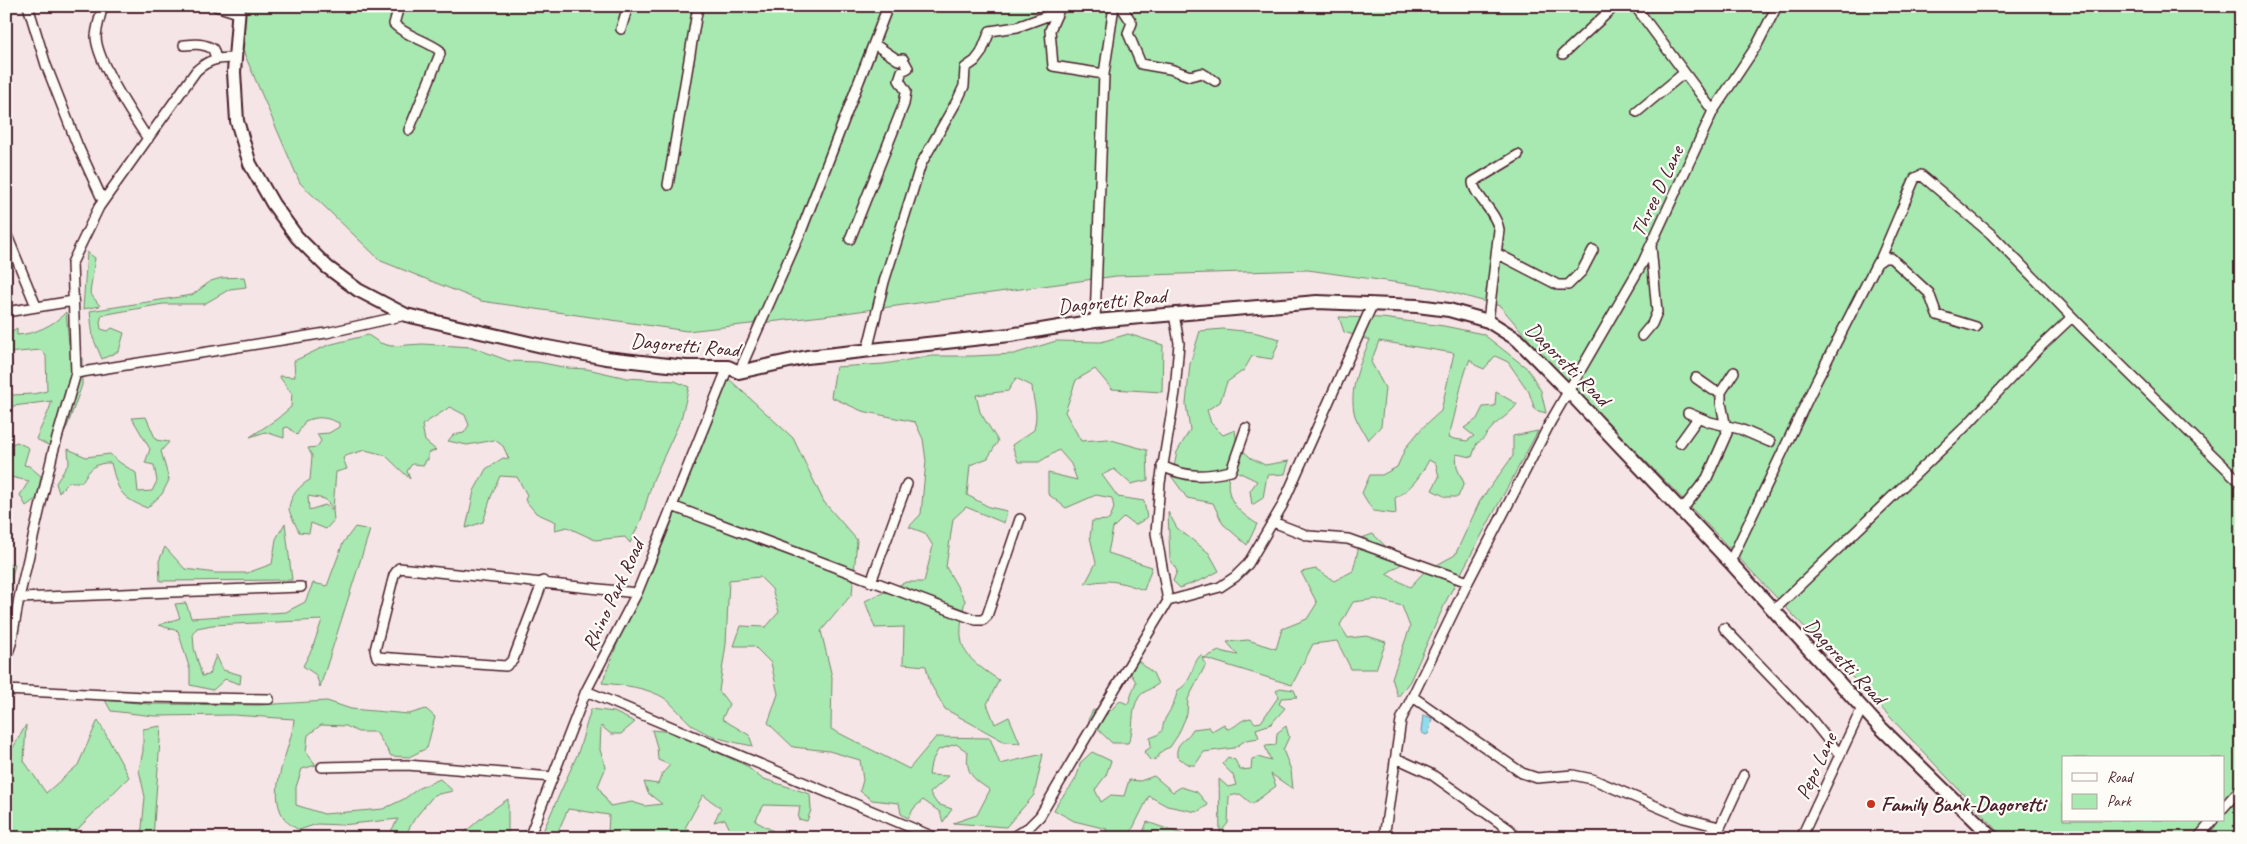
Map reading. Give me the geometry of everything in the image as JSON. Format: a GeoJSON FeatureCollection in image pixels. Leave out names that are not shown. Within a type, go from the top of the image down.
{"type":"FeatureCollection","features":[{"type":"Feature","properties":{"kind":"main road","name":"Dagoretti Road"},"geometry":{"type":"LineString","coordinates":[[238,10],[235,58],[237,120],[241,140],[250,164],[273,204],[297,237],[327,267],[358,290],[406,315],[542,346],[606,358],[686,367],[733,369],[806,357],[1010,335],[1095,321],[1317,302],[1373,303],[1449,310],[1488,321],[1518,340],[1569,392],[1730,562],[1862,708],[1993,838]]}},
{"type":"Feature","properties":{"kind":"street"},"geometry":{"type":"LineString","coordinates":[[28,6],[46,65],[77,144],[103,201]]}},
{"type":"Feature","properties":{"kind":"street"},"geometry":{"type":"LineString","coordinates":[[103,6],[96,37],[98,49],[122,99],[148,139]]}},
{"type":"Feature","properties":{"kind":"street"},"geometry":{"type":"LineString","coordinates":[[216,6],[238,10]]}},
{"type":"Feature","properties":{"kind":"street"},"geometry":{"type":"LineString","coordinates":[[399,6],[394,24],[399,29],[440,50],[408,130]]}},
{"type":"Feature","properties":{"kind":"street"},"geometry":{"type":"LineString","coordinates":[[621,29],[628,6]]}},
{"type":"Feature","properties":{"kind":"street"},"geometry":{"type":"LineString","coordinates":[[668,185],[698,6]]}},
{"type":"Feature","properties":{"kind":"street","name":"Rhino Park Road"},"geometry":{"type":"LineString","coordinates":[[528,838],[586,691],[637,593],[672,506],[733,369],[802,229],[888,6]]}},
{"type":"Feature","properties":{"kind":"street"},"geometry":{"type":"LineString","coordinates":[[1095,321],[1104,74],[1114,6]]}},
{"type":"Feature","properties":{"kind":"street"},"geometry":{"type":"LineString","coordinates":[[1121,6],[1132,23],[1128,33],[1141,64],[1170,69],[1190,76],[1202,73],[1215,82]]}},
{"type":"Feature","properties":{"kind":"street"},"geometry":{"type":"LineString","coordinates":[[1562,54],[1615,6]]}},
{"type":"Feature","properties":{"kind":"street"},"geometry":{"type":"LineString","coordinates":[[1634,6],[1713,111]]}},
{"type":"Feature","properties":{"kind":"street","name":"Three D Lane"},"geometry":{"type":"LineString","coordinates":[[1384,838],[1401,720],[1468,582],[1551,420],[1569,392],[1651,245],[1713,111],[1757,45],[1777,6]]}},
{"type":"Feature","properties":{"kind":"street"},"geometry":{"type":"LineString","coordinates":[[1057,9],[1050,30],[1053,66],[1104,74]]}},
{"type":"Feature","properties":{"kind":"street"},"geometry":{"type":"LineString","coordinates":[[867,351],[884,282],[921,164],[964,86],[965,68],[975,61],[981,53],[990,31],[1016,27],[1057,9]]}},
{"type":"Feature","properties":{"kind":"street"},"geometry":{"type":"LineString","coordinates":[[184,46],[196,44],[210,47],[213,49],[216,58]]}},
{"type":"Feature","properties":{"kind":"street"},"geometry":{"type":"LineString","coordinates":[[850,239],[906,91],[899,80],[902,71],[908,68],[903,58],[898,60],[874,44]]}},
{"type":"Feature","properties":{"kind":"street"},"geometry":{"type":"LineString","coordinates":[[6,658],[11,644],[19,598],[54,452],[76,373],[72,263],[90,222],[103,201],[196,71],[205,62],[216,58],[235,58]]}},
{"type":"Feature","properties":{"kind":"street"},"geometry":{"type":"LineString","coordinates":[[1637,112],[1684,73]]}},
{"type":"Feature","properties":{"kind":"street"},"geometry":{"type":"LineString","coordinates":[[1488,321],[1498,254],[1498,223],[1475,190],[1473,182],[1518,155]]}},
{"type":"Feature","properties":{"kind":"street"},"geometry":{"type":"LineString","coordinates":[[1730,562],[1816,382],[1873,268],[1880,260],[1915,178],[1921,175],[1991,234],[2072,317],[2241,483]]}},
{"type":"Feature","properties":{"kind":"street"},"geometry":{"type":"LineString","coordinates":[[6,232],[36,306]]}},
{"type":"Feature","properties":{"kind":"street"},"geometry":{"type":"LineString","coordinates":[[1642,336],[1652,324],[1657,312],[1651,245]]}},
{"type":"Feature","properties":{"kind":"street"},"geometry":{"type":"LineString","coordinates":[[1498,254],[1558,285],[1568,285],[1582,271],[1593,250]]}},
{"type":"Feature","properties":{"kind":"street"},"geometry":{"type":"LineString","coordinates":[[1880,260],[1891,258],[1896,261],[1929,293],[1937,315],[1976,327]]}},
{"type":"Feature","properties":{"kind":"street"},"geometry":{"type":"LineString","coordinates":[[6,312],[73,301]]}},
{"type":"Feature","properties":{"kind":"street"},"geometry":{"type":"LineString","coordinates":[[1011,838],[1029,827],[1040,816],[1118,685],[1132,656],[1168,601],[1220,587],[1235,577],[1248,564],[1282,506],[1373,303]]}},
{"type":"Feature","properties":{"kind":"street"},"geometry":{"type":"LineString","coordinates":[[1168,601],[1156,533],[1162,466],[1175,392],[1179,343],[1174,314]]}},
{"type":"Feature","properties":{"kind":"street"},"geometry":{"type":"LineString","coordinates":[[76,373],[326,333],[406,315]]}},
{"type":"Feature","properties":{"kind":"street"},"geometry":{"type":"LineString","coordinates":[[1773,611],[1967,425],[2037,350],[2072,317]]}},
{"type":"Feature","properties":{"kind":"street"},"geometry":{"type":"LineString","coordinates":[[1681,511],[1707,478],[1727,433],[1722,414],[1721,392],[1734,372]]}},
{"type":"Feature","properties":{"kind":"street"},"geometry":{"type":"LineString","coordinates":[[1696,378],[1713,390],[1721,392]]}},
{"type":"Feature","properties":{"kind":"street"},"geometry":{"type":"LineString","coordinates":[[1688,413],[1726,427],[1740,429],[1770,442]]}},
{"type":"Feature","properties":{"kind":"street"},"geometry":{"type":"LineString","coordinates":[[1680,443],[1698,418]]}},
{"type":"Feature","properties":{"kind":"street"},"geometry":{"type":"LineString","coordinates":[[1162,466],[1179,474],[1198,476],[1231,471],[1246,428]]}},
{"type":"Feature","properties":{"kind":"street"},"geometry":{"type":"LineString","coordinates":[[871,582],[907,484]]}},
{"type":"Feature","properties":{"kind":"street"},"geometry":{"type":"LineString","coordinates":[[672,506],[969,619],[983,620],[987,616],[1020,519]]}},
{"type":"Feature","properties":{"kind":"street"},"geometry":{"type":"LineString","coordinates":[[1273,522],[1309,536],[1348,538],[1468,582]]}},
{"type":"Feature","properties":{"kind":"street"},"geometry":{"type":"LineString","coordinates":[[542,582],[513,660],[506,666],[377,657],[375,650],[394,575],[398,568],[542,582],[637,593]]}},
{"type":"Feature","properties":{"kind":"street"},"geometry":{"type":"LineString","coordinates":[[19,598],[301,587]]}},
{"type":"Feature","properties":{"kind":"street"},"geometry":{"type":"LineString","coordinates":[[1724,628],[1812,720],[1840,755]]}},
{"type":"Feature","properties":{"kind":"street"},"geometry":{"type":"LineString","coordinates":[[6,690],[145,697],[269,699]]}},
{"type":"Feature","properties":{"kind":"street"},"geometry":{"type":"LineString","coordinates":[[586,691],[936,838]]}},
{"type":"Feature","properties":{"kind":"street"},"geometry":{"type":"LineString","coordinates":[[1413,696],[1522,773],[1538,778],[1573,775],[1592,779],[1684,818],[1719,827]]}},
{"type":"Feature","properties":{"kind":"street","name":"Pepo Lane"},"geometry":{"type":"LineString","coordinates":[[1801,838],[1862,708]]}},
{"type":"Feature","properties":{"kind":"street"},"geometry":{"type":"LineString","coordinates":[[1396,758],[1431,774],[1510,830],[1516,838]]}},
{"type":"Feature","properties":{"kind":"street"},"geometry":{"type":"LineString","coordinates":[[322,767],[407,765],[552,776]]}},
{"type":"Feature","properties":{"kind":"street"},"geometry":{"type":"LineString","coordinates":[[1715,838],[1744,775]]}},
{"type":"Feature","properties":{"kind":"street"},"geometry":{"type":"LineString","coordinates":[[2224,807],[2241,788]]}},
{"type":"Feature","properties":{"kind":"street"},"geometry":{"type":"LineString","coordinates":[[2198,838],[2211,822]]}},
{"type":"Feature","properties":{"kind":"green space"},"geometry":{"type":"Polygon","coordinates":[[[236,6],[2241,6],[2241,838],[2005,838],[1699,516],[1537,349],[1500,306],[1436,288],[1308,270],[1116,276],[823,316],[687,331],[481,301],[381,261],[300,183],[231,23],[236,6]]]}},
{"type":"Feature","properties":{"kind":"green space"},"geometry":{"type":"Polygon","coordinates":[[[87,252],[95,258],[90,293],[100,306],[83,309],[87,252]]]}},
{"type":"Feature","properties":{"kind":"green space"},"geometry":{"type":"Polygon","coordinates":[[[244,277],[246,287],[230,289],[204,304],[163,304],[102,315],[101,329],[108,331],[112,328],[124,333],[119,351],[102,359],[93,338],[90,311],[192,295],[211,281],[221,278],[244,277]]]}},
{"type":"Feature","properties":{"kind":"green space"},"geometry":{"type":"Polygon","coordinates":[[[66,312],[69,344],[82,356],[82,385],[67,427],[48,445],[36,439],[52,401],[6,407],[6,389],[12,395],[47,391],[46,356],[41,350],[6,353],[6,335],[17,328],[17,335],[37,331],[50,325],[66,312]]]}},
{"type":"Feature","properties":{"kind":"green space"},"geometry":{"type":"Polygon","coordinates":[[[1339,317],[1382,318],[1444,326],[1483,334],[1528,369],[1541,391],[1546,413],[1535,410],[1529,392],[1508,362],[1495,356],[1484,369],[1475,365],[1470,359],[1448,438],[1467,441],[1474,436],[1464,428],[1477,419],[1483,407],[1495,406],[1496,392],[1517,404],[1511,412],[1477,443],[1472,457],[1456,454],[1457,468],[1464,483],[1458,497],[1446,497],[1432,490],[1439,477],[1436,464],[1429,460],[1415,482],[1395,498],[1396,514],[1373,511],[1362,493],[1370,475],[1382,475],[1397,467],[1406,447],[1422,428],[1441,411],[1454,353],[1379,341],[1371,362],[1385,388],[1381,426],[1368,440],[1355,416],[1353,397],[1356,377],[1370,340],[1344,332],[1339,317]]]}},
{"type":"Feature","properties":{"kind":"green space"},"geometry":{"type":"Polygon","coordinates":[[[1223,329],[1253,332],[1280,339],[1272,359],[1252,356],[1244,370],[1227,382],[1220,402],[1207,410],[1211,423],[1223,435],[1235,430],[1237,445],[1251,458],[1265,465],[1289,461],[1285,474],[1267,475],[1263,498],[1252,505],[1250,491],[1257,481],[1230,468],[1228,487],[1232,501],[1242,513],[1257,524],[1247,545],[1223,524],[1213,503],[1187,498],[1172,477],[1177,452],[1190,430],[1186,404],[1190,364],[1200,331],[1223,329]]]}},
{"type":"Feature","properties":{"kind":"green space"},"geometry":{"type":"Polygon","coordinates":[[[1128,334],[1163,345],[1162,392],[1112,389],[1095,369],[1076,380],[1065,412],[1081,441],[1108,439],[1147,450],[1148,480],[1131,484],[1114,469],[1102,475],[1118,497],[1144,501],[1147,518],[1135,525],[1124,517],[1113,528],[1108,553],[1152,567],[1144,590],[1115,582],[1101,581],[1085,584],[1096,563],[1090,537],[1092,521],[1109,520],[1114,508],[1112,498],[1096,495],[1066,508],[1048,494],[1048,473],[1077,480],[1071,464],[1059,450],[1039,462],[1018,462],[1012,445],[1034,430],[1036,412],[1032,386],[1016,378],[1008,391],[976,395],[980,412],[998,441],[988,458],[970,465],[967,495],[989,507],[1007,511],[1004,523],[966,507],[953,519],[946,567],[965,600],[961,628],[961,639],[964,648],[976,663],[999,680],[987,704],[995,724],[1009,717],[1020,743],[1005,742],[945,709],[930,683],[926,666],[903,664],[904,627],[875,628],[865,601],[906,582],[924,582],[933,546],[925,533],[909,527],[921,514],[926,461],[923,439],[915,422],[862,411],[831,397],[836,367],[884,364],[932,356],[1014,354],[1056,341],[1101,342],[1128,334]]]}},
{"type":"Feature","properties":{"kind":"green space"},"geometry":{"type":"Polygon","coordinates":[[[368,335],[380,343],[391,346],[422,344],[472,347],[509,361],[538,362],[568,368],[587,369],[627,378],[675,381],[689,387],[681,419],[653,480],[641,520],[630,543],[625,537],[595,540],[567,527],[555,530],[556,522],[536,513],[525,500],[527,495],[517,477],[500,476],[483,522],[466,528],[474,491],[486,469],[503,458],[509,459],[503,446],[495,440],[467,445],[448,441],[453,435],[464,433],[469,425],[465,415],[450,407],[422,425],[425,441],[436,450],[428,453],[428,460],[426,460],[424,465],[412,464],[407,471],[410,479],[385,455],[365,450],[345,456],[343,458],[347,469],[336,472],[333,509],[325,499],[308,496],[309,510],[325,505],[333,510],[334,520],[326,529],[311,523],[309,533],[299,532],[289,509],[291,500],[296,492],[310,480],[312,456],[308,448],[317,447],[321,441],[317,434],[329,433],[339,427],[339,423],[326,418],[314,418],[305,421],[297,435],[288,427],[284,428],[284,438],[265,432],[250,437],[291,407],[292,394],[279,376],[295,377],[294,361],[328,345],[368,335]]]}},
{"type":"Feature","properties":{"kind":"green space"},"geometry":{"type":"Polygon","coordinates":[[[729,379],[793,438],[824,502],[857,540],[852,594],[821,631],[832,677],[831,729],[909,769],[936,737],[990,738],[1000,764],[1043,754],[1034,795],[1006,827],[953,823],[977,815],[990,790],[971,775],[967,759],[968,752],[956,744],[938,750],[931,763],[929,775],[949,776],[930,793],[937,804],[952,809],[943,822],[940,812],[923,800],[914,808],[908,818],[901,814],[899,803],[872,800],[860,791],[863,780],[860,760],[829,751],[793,747],[768,723],[778,694],[771,663],[754,646],[734,646],[741,626],[766,627],[779,612],[772,589],[760,577],[729,580],[726,644],[719,691],[729,704],[722,719],[749,735],[753,746],[728,741],[697,729],[666,699],[659,695],[635,687],[602,683],[623,629],[651,574],[729,379]]]}},
{"type":"Feature","properties":{"kind":"green space"},"geometry":{"type":"Polygon","coordinates":[[[146,417],[156,440],[169,442],[161,451],[169,480],[162,494],[147,508],[131,500],[121,492],[111,463],[97,465],[87,473],[82,482],[68,482],[59,493],[56,483],[69,463],[68,449],[86,457],[110,454],[136,473],[138,492],[152,491],[157,481],[154,465],[145,463],[150,449],[132,418],[146,417]]]}},
{"type":"Feature","properties":{"kind":"green space"},"geometry":{"type":"Polygon","coordinates":[[[1538,431],[1447,599],[1410,681],[1398,697],[1392,678],[1410,627],[1402,606],[1376,599],[1353,602],[1340,625],[1348,638],[1367,636],[1386,642],[1376,669],[1351,669],[1337,641],[1313,644],[1292,685],[1204,658],[1219,651],[1238,655],[1227,642],[1248,640],[1276,649],[1282,629],[1307,619],[1317,603],[1301,572],[1316,569],[1334,581],[1353,571],[1358,550],[1353,541],[1373,534],[1403,563],[1386,574],[1410,587],[1424,572],[1455,555],[1480,501],[1513,456],[1513,436],[1538,431]]]}},
{"type":"Feature","properties":{"kind":"green space"},"geometry":{"type":"Polygon","coordinates":[[[17,442],[29,448],[24,465],[29,466],[41,476],[37,498],[26,506],[20,495],[29,481],[6,476],[6,446],[17,442]]]}},
{"type":"Feature","properties":{"kind":"green space"},"geometry":{"type":"Polygon","coordinates":[[[1168,512],[1177,528],[1209,553],[1219,571],[1180,588],[1173,581],[1177,571],[1170,559],[1168,512]]]}},
{"type":"Feature","properties":{"kind":"green space"},"geometry":{"type":"Polygon","coordinates":[[[285,523],[292,580],[160,581],[159,561],[165,547],[185,569],[216,573],[247,573],[272,564],[276,539],[285,523]]]}},
{"type":"Feature","properties":{"kind":"green space"},"geometry":{"type":"Polygon","coordinates":[[[355,527],[370,530],[320,687],[316,675],[303,666],[312,649],[322,620],[212,625],[197,628],[193,633],[194,648],[202,676],[209,675],[216,655],[223,670],[241,675],[240,684],[225,679],[213,690],[190,685],[190,670],[178,631],[159,625],[180,618],[175,604],[186,603],[191,618],[286,612],[305,602],[313,583],[327,586],[343,543],[355,527]]]}},
{"type":"Feature","properties":{"kind":"green space"},"geometry":{"type":"Polygon","coordinates":[[[6,564],[15,564],[6,605],[6,564]]]}},
{"type":"Feature","properties":{"kind":"green space"},"geometry":{"type":"Polygon","coordinates":[[[1202,654],[1203,661],[1206,664],[1188,699],[1187,714],[1178,735],[1170,747],[1163,750],[1156,759],[1150,760],[1144,752],[1151,747],[1150,738],[1161,732],[1178,690],[1187,682],[1195,663],[1202,654]]]}},
{"type":"Feature","properties":{"kind":"green space"},"geometry":{"type":"Polygon","coordinates":[[[1137,660],[1153,673],[1158,684],[1140,695],[1134,709],[1132,732],[1128,743],[1112,743],[1088,720],[1093,710],[1105,716],[1120,701],[1128,704],[1136,682],[1131,674],[1137,660]]]}},
{"type":"Feature","properties":{"kind":"green space"},"geometry":{"type":"Polygon","coordinates":[[[1280,688],[1294,690],[1297,697],[1281,698],[1279,704],[1285,708],[1271,724],[1256,729],[1259,738],[1246,740],[1234,748],[1204,752],[1195,765],[1190,765],[1177,757],[1179,745],[1193,729],[1209,727],[1212,731],[1224,724],[1227,729],[1251,718],[1255,723],[1261,722],[1279,696],[1276,691],[1280,688]]]}},
{"type":"Feature","properties":{"kind":"green space"},"geometry":{"type":"Polygon","coordinates":[[[105,700],[149,704],[259,705],[327,701],[351,709],[409,714],[426,709],[435,717],[427,748],[409,757],[391,756],[376,732],[358,732],[346,726],[321,725],[308,735],[306,752],[316,765],[302,769],[296,787],[296,805],[324,814],[383,809],[404,799],[419,788],[440,779],[453,791],[434,795],[415,818],[407,832],[409,838],[387,838],[398,819],[342,825],[317,824],[299,830],[284,818],[277,794],[278,782],[294,719],[233,715],[154,716],[111,711],[105,700]]]}},
{"type":"Feature","properties":{"kind":"green space"},"geometry":{"type":"Polygon","coordinates":[[[591,709],[614,712],[635,722],[621,734],[611,734],[601,726],[600,750],[606,767],[598,786],[610,806],[632,802],[645,806],[662,804],[648,793],[644,782],[658,784],[662,774],[670,765],[658,760],[657,747],[652,730],[672,732],[745,765],[761,778],[810,794],[811,810],[807,821],[798,819],[800,806],[764,805],[755,821],[779,834],[777,838],[734,838],[725,819],[714,822],[721,808],[703,795],[685,828],[705,838],[604,838],[608,833],[609,815],[568,809],[555,838],[540,838],[578,753],[591,709]]]}},
{"type":"Feature","properties":{"kind":"green space"},"geometry":{"type":"Polygon","coordinates":[[[98,720],[129,777],[73,834],[74,838],[62,838],[58,832],[58,838],[34,838],[30,833],[29,838],[6,838],[6,760],[26,725],[24,761],[46,793],[78,765],[98,720]]]}},
{"type":"Feature","properties":{"kind":"green space"},"geometry":{"type":"Polygon","coordinates":[[[161,726],[153,838],[141,838],[145,797],[139,770],[143,751],[143,729],[161,726]]]}},
{"type":"Feature","properties":{"kind":"green space"},"geometry":{"type":"Polygon","coordinates":[[[1286,726],[1289,737],[1283,750],[1291,770],[1293,789],[1271,774],[1276,786],[1252,804],[1240,794],[1229,796],[1228,823],[1220,833],[1219,779],[1228,787],[1236,785],[1233,775],[1222,764],[1228,757],[1235,760],[1240,770],[1251,769],[1252,759],[1258,757],[1271,761],[1265,746],[1276,745],[1277,733],[1286,726]]]}},
{"type":"Feature","properties":{"kind":"green space"},"geometry":{"type":"Polygon","coordinates":[[[1092,752],[1111,761],[1106,775],[1095,790],[1101,802],[1111,795],[1124,796],[1129,780],[1140,781],[1154,776],[1173,792],[1181,787],[1197,792],[1208,805],[1197,812],[1167,806],[1149,796],[1128,838],[1102,838],[1107,829],[1074,821],[1054,810],[1076,778],[1080,763],[1092,752]]]}},
{"type":"Feature","properties":{"kind":"green space"},"geometry":{"type":"Polygon","coordinates":[[[508,799],[508,838],[458,838],[486,814],[508,799]]]}},
{"type":"Feature","properties":{"kind":"green space"},"geometry":{"type":"Polygon","coordinates":[[[1147,822],[1182,834],[1181,838],[1141,838],[1147,822]]]}},
{"type":"Feature","properties":{"kind":"water"},"geometry":{"type":"Polygon","coordinates":[[[1423,715],[1432,718],[1429,733],[1426,735],[1421,732],[1423,715]]]}},
{"type":"Feature","properties":{"kind":"place","name":"Family Bank-Dagoretti"},"geometry":{"type":"Point","coordinates":[1871,804]}}]}
